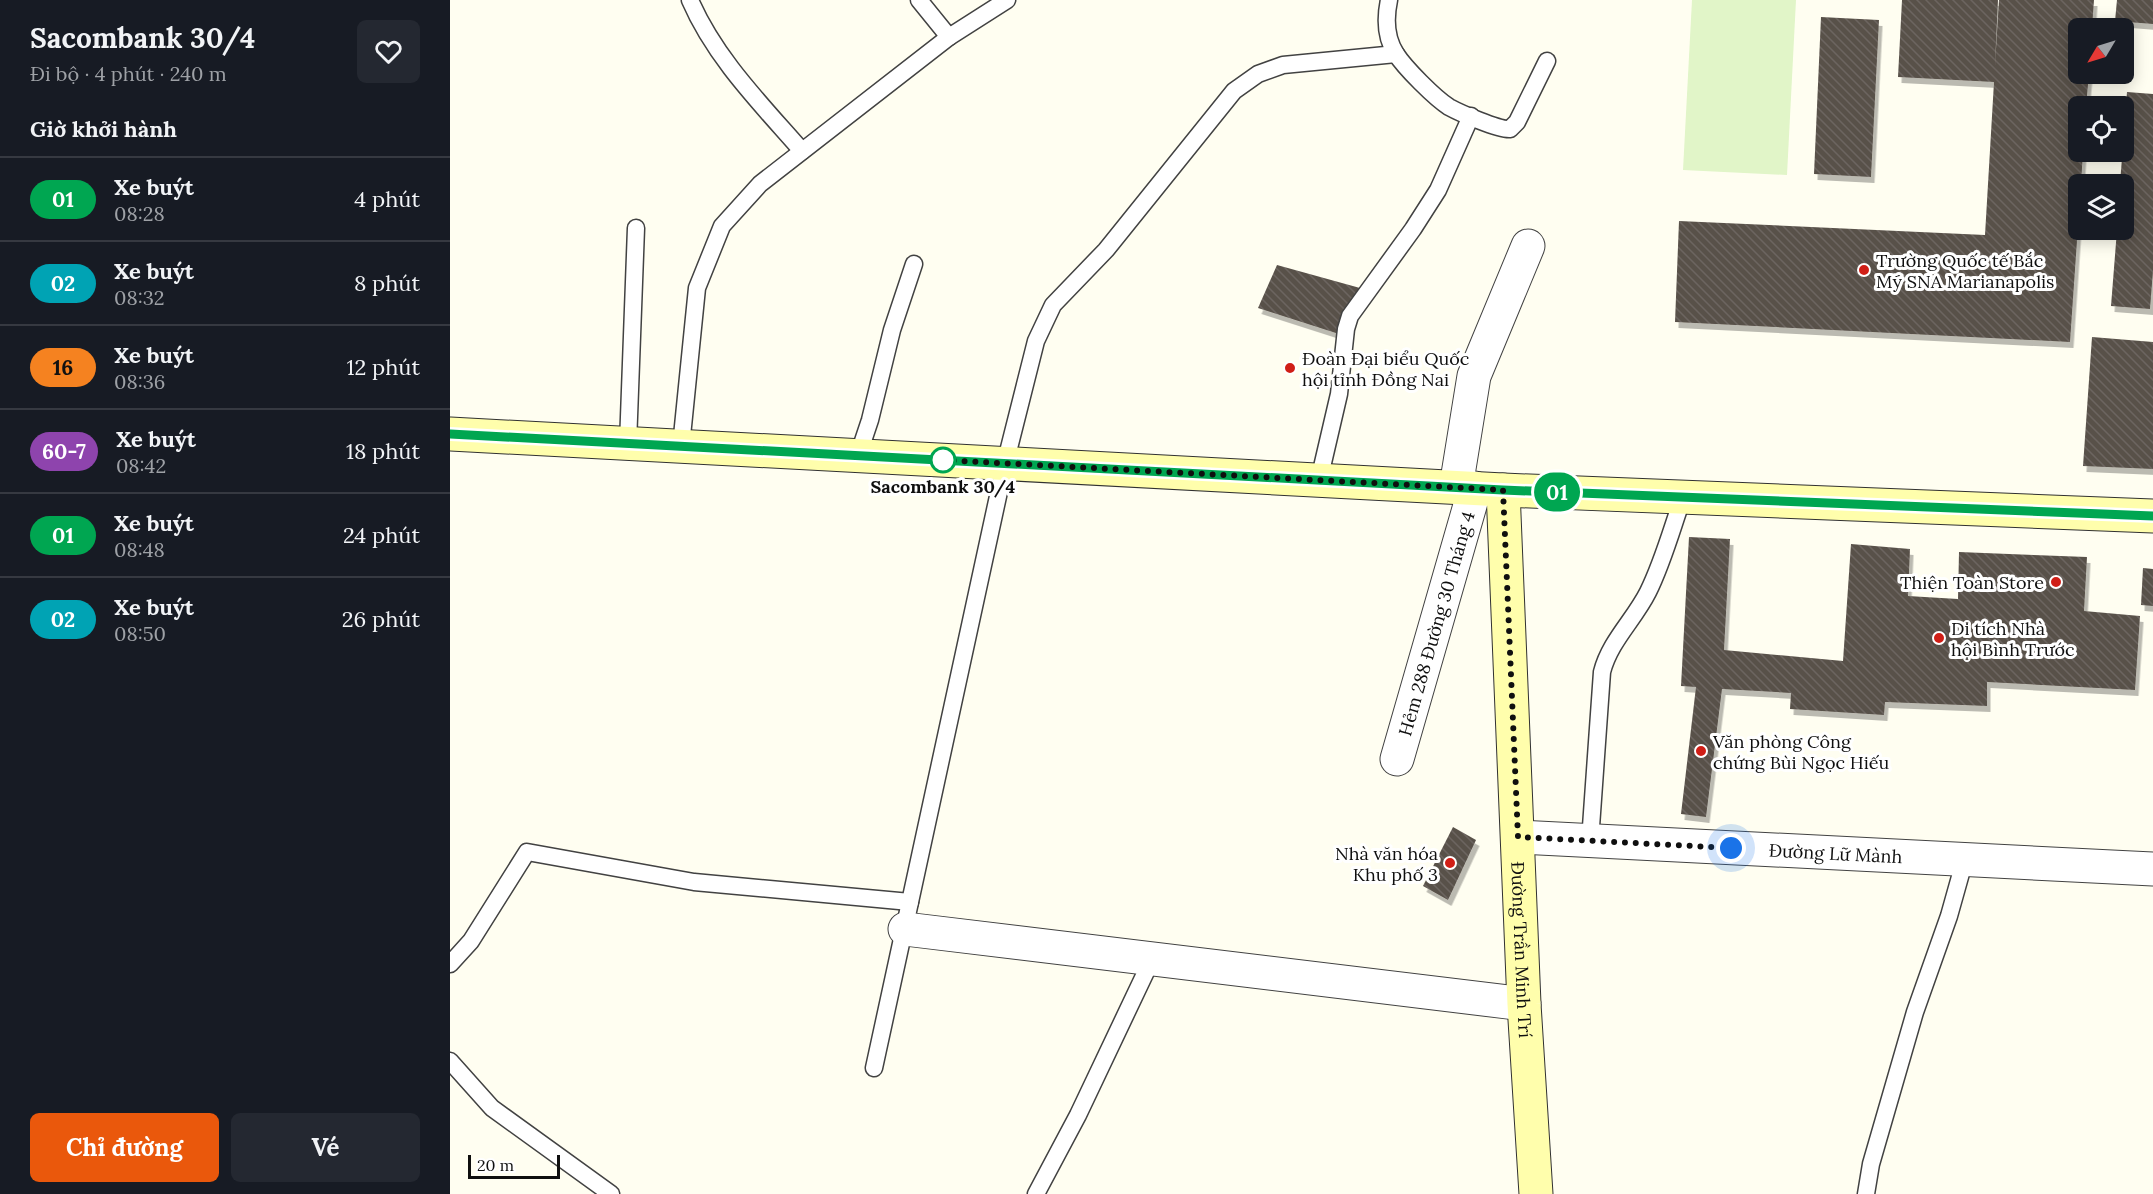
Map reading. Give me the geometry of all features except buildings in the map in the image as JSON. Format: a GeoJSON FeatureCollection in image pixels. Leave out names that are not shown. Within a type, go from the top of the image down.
{"type":"FeatureCollection","features":[{"type":"Feature","properties":{"kind":"main road"},"geometry":{"type":"LineString","coordinates":[[450,434],[1478,488],[2153,516]]}},
{"type":"Feature","properties":{"kind":"main road","name":"Đường Trần Minh Trí"},"geometry":{"type":"LineString","coordinates":[[1478,488],[1518,837],[1524,1004],[1536,1194]]}},
{"type":"Feature","properties":{"kind":"street","name":"Hẻm 288 Đường 30 Tháng 4"},"geometry":{"type":"LineString","coordinates":[[1397,759],[1478,488],[1474,376],[1528,246]]}},
{"type":"Feature","properties":{"kind":"street","name":"Đường Lữ Mành"},"geometry":{"type":"LineString","coordinates":[[1518,837],[2153,869]]}},
{"type":"Feature","properties":{"kind":"street"},"geometry":{"type":"LineString","coordinates":[[907,916],[1152,959],[1524,1004]]}},
{"type":"Feature","properties":{"kind":"lane"},"geometry":{"type":"LineString","coordinates":[[919,0],[949,37]]}},
{"type":"Feature","properties":{"kind":"lane"},"geometry":{"type":"LineString","coordinates":[[681,446],[697,288],[722,226],[760,184],[949,37],[1007,0]]}},
{"type":"Feature","properties":{"kind":"lane"},"geometry":{"type":"LineString","coordinates":[[1389,0],[1386,29],[1396,54],[1415,76],[1449,106],[1499,129],[1510,129],[1517,122],[1547,61]]}},
{"type":"Feature","properties":{"kind":"lane"},"geometry":{"type":"LineString","coordinates":[[693,1],[712,41],[741,81],[802,151]]}},
{"type":"Feature","properties":{"kind":"lane"},"geometry":{"type":"LineString","coordinates":[[874,1068],[1005,464],[1036,341],[1053,305],[1106,250],[1234,91],[1257,74],[1283,64],[1396,54]]}},
{"type":"Feature","properties":{"kind":"lane"},"geometry":{"type":"LineString","coordinates":[[1319,480],[1339,394],[1350,316],[1413,230],[1438,190],[1471,116]]}},
{"type":"Feature","properties":{"kind":"lane"},"geometry":{"type":"LineString","coordinates":[[628,444],[636,228]]}},
{"type":"Feature","properties":{"kind":"lane"},"geometry":{"type":"LineString","coordinates":[[858,456],[870,420],[892,330],[914,264]]}},
{"type":"Feature","properties":{"kind":"lane"},"geometry":{"type":"LineString","coordinates":[[1590,841],[1602,672],[1605,660],[1616,639],[1650,590],[1683,497]]}},
{"type":"Feature","properties":{"kind":"lane"},"geometry":{"type":"LineString","coordinates":[[450,964],[471,941],[527,852],[694,882],[907,916]]}},
{"type":"Feature","properties":{"kind":"lane"},"geometry":{"type":"LineString","coordinates":[[1866,1194],[1871,1164],[1915,1012],[1949,916],[1965,859]]}},
{"type":"Feature","properties":{"kind":"lane"},"geometry":{"type":"LineString","coordinates":[[1036,1194],[1078,1115],[1152,959]]}},
{"type":"Feature","properties":{"kind":"lane"},"geometry":{"type":"LineString","coordinates":[[450,1061],[492,1108],[610,1194]]}},
{"type":"Feature","properties":{"kind":"green space"},"geometry":{"type":"Polygon","coordinates":[[[1692,0],[1796,0],[1787,175],[1683,170],[1692,0]]]}},
{"type":"Feature","properties":{"kind":"bus line","name":"01"},"geometry":{"type":"LineString","coordinates":[[450,434],[1503,490],[2153,516]]}},
{"type":"Feature","properties":{"kind":"place","name":"Trường Quốc tế Bắc Mỹ SNA Marianapolis"},"geometry":{"type":"Point","coordinates":[1864,270]}},
{"type":"Feature","properties":{"kind":"place","name":"Đoàn Đại biểu Quốc hội tỉnh Đồng Nai"},"geometry":{"type":"Point","coordinates":[1290,368]}},
{"type":"Feature","properties":{"kind":"place","name":"Sacombank 30/4"},"geometry":{"type":"Point","coordinates":[943,460]}},
{"type":"Feature","properties":{"kind":"place","name":"Thiện Toàn Store"},"geometry":{"type":"Point","coordinates":[2056,582]}},
{"type":"Feature","properties":{"kind":"place","name":"Di tích Nhà hội Bình Trước"},"geometry":{"type":"Point","coordinates":[1939,638]}},
{"type":"Feature","properties":{"kind":"place","name":"Văn phòng Công chứng Bùi Ngọc Hiếu"},"geometry":{"type":"Point","coordinates":[1701,751]}},
{"type":"Feature","properties":{"kind":"place","name":"Nhà văn hóa Khu phố 3"},"geometry":{"type":"Point","coordinates":[1450,863]}},
{"type":"Feature","properties":{"kind":"route"},"geometry":{"type":"LineString","coordinates":[[943,460],[1503,490],[1518,837],[1731,848]]}}]}
